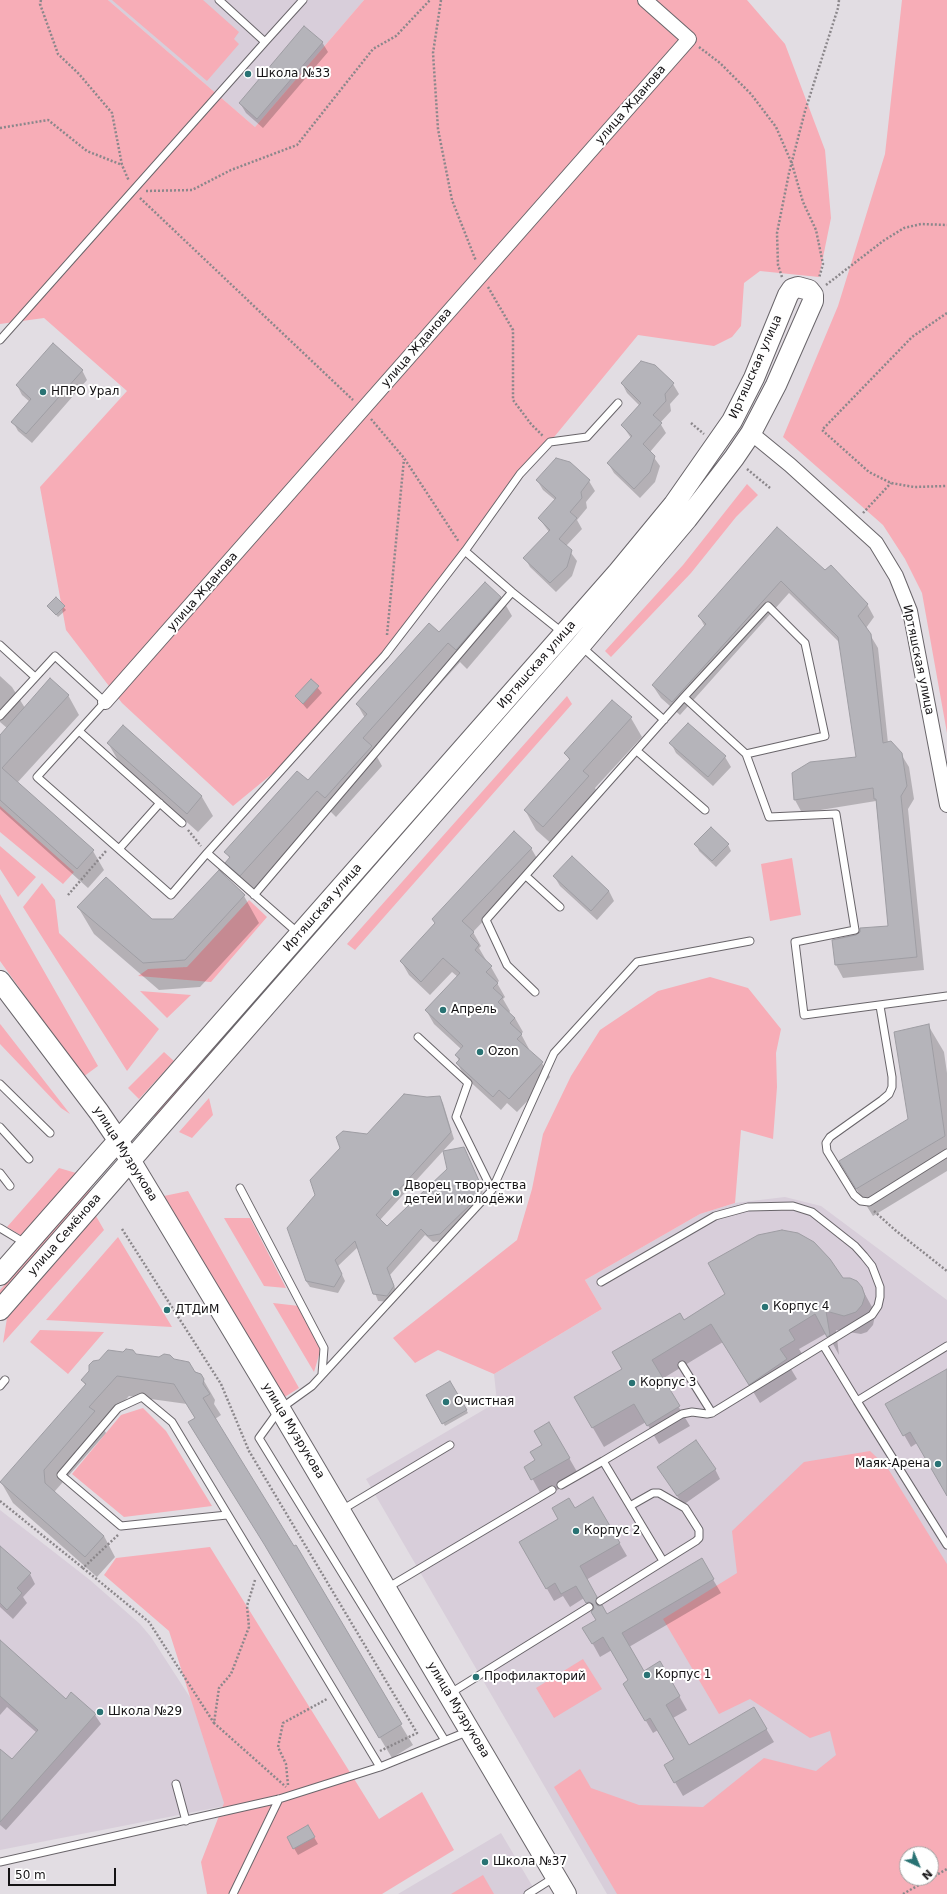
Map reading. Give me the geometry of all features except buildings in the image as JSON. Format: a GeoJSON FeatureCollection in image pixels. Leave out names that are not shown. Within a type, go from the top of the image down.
{"type":"FeatureCollection","features":[{"type":"Feature","properties":{"kind":"street"},"geometry":{"type":"LineString","coordinates":[[644,0],[689,40]]}},
{"type":"Feature","properties":{"kind":"street","name":"улица Жданова"},"geometry":{"type":"LineString","coordinates":[[106,702],[689,40]]}},
{"type":"Feature","properties":{"kind":"street"},"geometry":{"type":"LineString","coordinates":[[788,295],[792,289],[798,287],[809,290],[813,295]]}},
{"type":"Feature","properties":{"kind":"street","name":"Иртяшская улица"},"geometry":{"type":"LineString","coordinates":[[130,1160],[316,948],[573,640],[674,504],[732,421],[754,378],[788,295]]}},
{"type":"Feature","properties":{"kind":"street","name":"Иртяшская улица"},"geometry":{"type":"LineString","coordinates":[[118,1140],[300,934],[687,519],[734,458],[751,433],[776,385],[813,301],[813,295]]}},
{"type":"Feature","properties":{"kind":"street"},"geometry":{"type":"LineString","coordinates":[[732,421],[751,433]]}},
{"type":"Feature","properties":{"kind":"street","name":"Иртяшская улица"},"geometry":{"type":"LineString","coordinates":[[751,433],[790,465],[876,543],[896,576],[910,611],[947,805]]}},
{"type":"Feature","properties":{"kind":"street"},"geometry":{"type":"LineString","coordinates":[[300,934],[316,948]]}},
{"type":"Feature","properties":{"kind":"street","name":"улица Музрукова"},"geometry":{"type":"LineString","coordinates":[[0,981],[7,1000],[100,1112],[118,1140],[280,1409],[566,1894]]}},
{"type":"Feature","properties":{"kind":"street","name":"улица Семёнова"},"geometry":{"type":"LineString","coordinates":[[2,1270],[27,1244],[118,1140]]}},
{"type":"Feature","properties":{"kind":"street","name":"улица Семёнова"},"geometry":{"type":"LineString","coordinates":[[0,1310],[130,1160]]}},
{"type":"Feature","properties":{"kind":"lane"},"geometry":{"type":"LineString","coordinates":[[219,0],[265,42]]}},
{"type":"Feature","properties":{"kind":"lane"},"geometry":{"type":"LineString","coordinates":[[0,340],[303,0]]}},
{"type":"Feature","properties":{"kind":"lane"},"geometry":{"type":"LineString","coordinates":[[0,716],[55,656],[106,702],[37,777],[171,895],[385,655],[520,474],[550,442],[587,437],[618,403]]}},
{"type":"Feature","properties":{"kind":"lane"},"geometry":{"type":"LineString","coordinates":[[464,551],[512,592],[573,640],[664,720]]}},
{"type":"Feature","properties":{"kind":"lane"},"geometry":{"type":"LineString","coordinates":[[254,895],[512,592]]}},
{"type":"Feature","properties":{"kind":"lane"},"geometry":{"type":"LineString","coordinates":[[535,992],[507,965],[486,920],[684,697],[768,606],[805,643],[825,736],[746,754]]}},
{"type":"Feature","properties":{"kind":"lane"},"geometry":{"type":"LineString","coordinates":[[0,645],[35,677]]}},
{"type":"Feature","properties":{"kind":"lane"},"geometry":{"type":"LineString","coordinates":[[684,697],[746,754],[769,817],[836,814],[855,930],[795,942],[804,1015],[947,996]]}},
{"type":"Feature","properties":{"kind":"lane"},"geometry":{"type":"LineString","coordinates":[[79,731],[182,823]]}},
{"type":"Feature","properties":{"kind":"lane"},"geometry":{"type":"LineString","coordinates":[[637,751],[705,810]]}},
{"type":"Feature","properties":{"kind":"lane"},"geometry":{"type":"LineString","coordinates":[[119,849],[160,803]]}},
{"type":"Feature","properties":{"kind":"lane"},"geometry":{"type":"LineString","coordinates":[[207,853],[300,934]]}},
{"type":"Feature","properties":{"kind":"lane"},"geometry":{"type":"LineString","coordinates":[[526,876],[560,907]]}},
{"type":"Feature","properties":{"kind":"lane"},"geometry":{"type":"LineString","coordinates":[[444,1739],[259,1438],[280,1409],[312,1386],[492,1190],[554,1053],[638,962],[750,941]]}},
{"type":"Feature","properties":{"kind":"lane"},"geometry":{"type":"LineString","coordinates":[[880,1006],[892,1077],[892,1087],[889,1094],[882,1100],[830,1136],[826,1143],[826,1150],[854,1196],[862,1201],[869,1202],[947,1153]]}},
{"type":"Feature","properties":{"kind":"lane"},"geometry":{"type":"LineString","coordinates":[[418,1037],[468,1083],[456,1117],[492,1190]]}},
{"type":"Feature","properties":{"kind":"lane"},"geometry":{"type":"LineString","coordinates":[[0,1084],[50,1133]]}},
{"type":"Feature","properties":{"kind":"lane"},"geometry":{"type":"LineString","coordinates":[[0,1127],[29,1159]]}},
{"type":"Feature","properties":{"kind":"lane"},"geometry":{"type":"LineString","coordinates":[[0,1173],[10,1186]]}},
{"type":"Feature","properties":{"kind":"lane"},"geometry":{"type":"LineString","coordinates":[[240,1188],[324,1348],[322,1374]]}},
{"type":"Feature","properties":{"kind":"lane"},"geometry":{"type":"LineString","coordinates":[[561,1485],[682,1414],[692,1412],[706,1414],[712,1412],[872,1315],[878,1306],[880,1297],[880,1287],[872,1266],[855,1246],[812,1212],[793,1206],[748,1207],[715,1216],[601,1282]]}},
{"type":"Feature","properties":{"kind":"lane"},"geometry":{"type":"LineString","coordinates":[[0,1228],[27,1244]]}},
{"type":"Feature","properties":{"kind":"lane"},"geometry":{"type":"LineString","coordinates":[[823,1345],[947,1545]]}},
{"type":"Feature","properties":{"kind":"lane"},"geometry":{"type":"LineString","coordinates":[[857,1400],[947,1346]]}},
{"type":"Feature","properties":{"kind":"lane"},"geometry":{"type":"LineString","coordinates":[[682,1365],[712,1412]]}},
{"type":"Feature","properties":{"kind":"lane"},"geometry":{"type":"LineString","coordinates":[[0,1386],[5,1380]]}},
{"type":"Feature","properties":{"kind":"lane"},"geometry":{"type":"LineString","coordinates":[[227,1515],[121,1526],[61,1475],[118,1408],[142,1397],[172,1422],[259,1569],[380,1767]]}},
{"type":"Feature","properties":{"kind":"lane"},"geometry":{"type":"LineString","coordinates":[[340,1511],[450,1445]]}},
{"type":"Feature","properties":{"kind":"lane"},"geometry":{"type":"LineString","coordinates":[[603,1460],[663,1561]]}},
{"type":"Feature","properties":{"kind":"lane"},"geometry":{"type":"LineString","coordinates":[[386,1589],[552,1490]]}},
{"type":"Feature","properties":{"kind":"lane"},"geometry":{"type":"LineString","coordinates":[[600,1601],[699,1538],[699,1530],[685,1508],[659,1493],[653,1493],[630,1506]]}},
{"type":"Feature","properties":{"kind":"lane"},"geometry":{"type":"LineString","coordinates":[[449,1694],[589,1608]]}},
{"type":"Feature","properties":{"kind":"lane"},"geometry":{"type":"LineString","coordinates":[[0,1862],[279,1799],[380,1767],[444,1739],[470,1730]]}},
{"type":"Feature","properties":{"kind":"lane"},"geometry":{"type":"LineString","coordinates":[[176,1784],[186,1821]]}},
{"type":"Feature","properties":{"kind":"lane"},"geometry":{"type":"LineString","coordinates":[[233,1894],[279,1799]]}},
{"type":"Feature","properties":{"kind":"lane"},"geometry":{"type":"LineString","coordinates":[[528,1894],[556,1877]]}},
{"type":"Feature","properties":{"kind":"path"},"geometry":{"type":"LineString","coordinates":[[41,0],[40,4],[58,54],[79,74],[112,113],[122,165],[132,191],[363,410],[404,458],[464,551]]}},
{"type":"Feature","properties":{"kind":"path"},"geometry":{"type":"LineString","coordinates":[[132,191],[192,190],[231,170],[297,145],[373,49],[396,36],[430,0]]}},
{"type":"Feature","properties":{"kind":"path"},"geometry":{"type":"LineString","coordinates":[[441,0],[433,53],[438,129],[452,200],[482,275],[514,330],[513,400],[531,424],[550,442]]}},
{"type":"Feature","properties":{"kind":"path"},"geometry":{"type":"LineString","coordinates":[[788,295],[778,265],[777,233],[805,111],[838,8],[839,0]]}},
{"type":"Feature","properties":{"kind":"path"},"geometry":{"type":"LineString","coordinates":[[689,40],[720,63],[751,94],[776,127],[792,164],[803,202],[816,230],[823,264],[813,295]]}},
{"type":"Feature","properties":{"kind":"path"},"geometry":{"type":"LineString","coordinates":[[0,128],[48,120],[87,151],[122,165]]}},
{"type":"Feature","properties":{"kind":"path"},"geometry":{"type":"LineString","coordinates":[[813,295],[883,241],[904,228],[921,224],[947,225]]}},
{"type":"Feature","properties":{"kind":"path"},"geometry":{"type":"LineString","coordinates":[[947,313],[912,337],[822,430],[869,472],[891,483],[914,487],[947,486]]}},
{"type":"Feature","properties":{"kind":"path"},"geometry":{"type":"LineString","coordinates":[[385,655],[404,458]]}},
{"type":"Feature","properties":{"kind":"path"},"geometry":{"type":"LineString","coordinates":[[854,522],[891,483]]}},
{"type":"Feature","properties":{"kind":"path"},"geometry":{"type":"LineString","coordinates":[[182,823],[207,853]]}},
{"type":"Feature","properties":{"kind":"path"},"geometry":{"type":"LineString","coordinates":[[68,895],[112,844]]}},
{"type":"Feature","properties":{"kind":"path"},"geometry":{"type":"LineString","coordinates":[[869,1202],[875,1212],[894,1230],[947,1271]]}},
{"type":"Feature","properties":{"kind":"path"},"geometry":{"type":"LineString","coordinates":[[122,1229],[221,1384],[249,1451],[417,1733],[377,1752]]}},
{"type":"Feature","properties":{"kind":"path"},"geometry":{"type":"LineString","coordinates":[[0,1501],[149,1622],[214,1723],[289,1790],[286,1764],[278,1747],[283,1723],[335,1694]]}},
{"type":"Feature","properties":{"kind":"path"},"geometry":{"type":"LineString","coordinates":[[83,1568],[120,1533]]}},
{"type":"Feature","properties":{"kind":"path"},"geometry":{"type":"LineString","coordinates":[[214,1723],[219,1688],[231,1674],[249,1627],[247,1606],[259,1569]]}},
{"type":"Feature","properties":{"kind":"path"},"geometry":{"type":"LineString","coordinates":[[903,1894],[917,1886]]}},
{"type":"Feature","properties":{"kind":"shaded area"},"geometry":{"type":"Polygon","coordinates":[[[0,0],[108,0],[255,127],[364,0],[747,0],[785,44],[825,150],[831,218],[819,277],[760,271],[744,283],[741,326],[732,337],[714,346],[638,335],[550,442],[385,655],[295,755],[233,806],[122,703],[66,630],[40,487],[127,391],[44,318],[0,324],[0,0]]]}},
{"type":"Feature","properties":{"kind":"shaded area","name":"Школа №33"},"geometry":{"type":"Polygon","coordinates":[[[108,0],[364,0],[255,127],[108,0]]]}},
{"type":"Feature","properties":{"kind":"shaded area"},"geometry":{"type":"Polygon","coordinates":[[[112,0],[203,0],[239,32],[234,39],[239,44],[207,81],[112,0]]]}},
{"type":"Feature","properties":{"kind":"shaded area"},"geometry":{"type":"Polygon","coordinates":[[[902,0],[947,0],[947,733],[922,593],[905,559],[883,525],[783,437],[838,306],[885,154],[902,0]]]}},
{"type":"Feature","properties":{"kind":"shaded area"},"geometry":{"type":"Polygon","coordinates":[[[747,484],[758,495],[736,517],[691,573],[611,657],[605,651],[683,565],[747,484]]]}},
{"type":"Feature","properties":{"kind":"shaded area"},"geometry":{"type":"Polygon","coordinates":[[[567,696],[572,704],[355,950],[347,944],[567,696]]]}},
{"type":"Feature","properties":{"kind":"shaded area"},"geometry":{"type":"Polygon","coordinates":[[[0,806],[74,872],[63,884],[0,832],[0,806]]]}},
{"type":"Feature","properties":{"kind":"shaded area"},"geometry":{"type":"Polygon","coordinates":[[[0,846],[36,877],[18,897],[0,869],[0,846]]]}},
{"type":"Feature","properties":{"kind":"shaded area"},"geometry":{"type":"Polygon","coordinates":[[[792,858],[801,915],[770,921],[761,864],[792,858]]]}},
{"type":"Feature","properties":{"kind":"shaded area"},"geometry":{"type":"Polygon","coordinates":[[[42,883],[55,900],[59,933],[159,1029],[127,1071],[23,907],[42,883]]]}},
{"type":"Feature","properties":{"kind":"shaded area"},"geometry":{"type":"Polygon","coordinates":[[[0,894],[98,1066],[83,1077],[0,961],[0,894]]]}},
{"type":"Feature","properties":{"kind":"shaded area"},"geometry":{"type":"Polygon","coordinates":[[[249,900],[267,917],[211,982],[138,976],[148,969],[187,967],[249,900]]]}},
{"type":"Feature","properties":{"kind":"shaded area"},"geometry":{"type":"Polygon","coordinates":[[[293,953],[300,954],[156,1117],[152,1114],[293,953]]]}},
{"type":"Feature","properties":{"kind":"shaded area"},"geometry":{"type":"Polygon","coordinates":[[[710,977],[748,988],[781,1029],[776,1053],[777,1087],[773,1139],[741,1130],[735,1203],[700,1214],[585,1280],[602,1309],[494,1374],[438,1350],[415,1363],[393,1338],[517,1240],[532,1189],[543,1134],[571,1076],[600,1030],[658,991],[710,977]]]}},
{"type":"Feature","properties":{"kind":"shaded area"},"geometry":{"type":"Polygon","coordinates":[[[140,991],[191,995],[167,1018],[140,991]]]}},
{"type":"Feature","properties":{"kind":"shaded area"},"geometry":{"type":"Polygon","coordinates":[[[0,1024],[70,1114],[61,1108],[0,1044],[0,1024]]]}},
{"type":"Feature","properties":{"kind":"shaded area"},"geometry":{"type":"Polygon","coordinates":[[[164,1052],[174,1061],[139,1099],[128,1088],[164,1052]]]}},
{"type":"Feature","properties":{"kind":"shaded area"},"geometry":{"type":"Polygon","coordinates":[[[209,1098],[213,1115],[192,1138],[179,1132],[209,1098]]]}},
{"type":"Feature","properties":{"kind":"shaded area"},"geometry":{"type":"Polygon","coordinates":[[[59,1168],[76,1173],[22,1236],[7,1227],[59,1168]]]}},
{"type":"Feature","properties":{"kind":"shaded area"},"geometry":{"type":"Polygon","coordinates":[[[89,1189],[94,1193],[0,1298],[0,1290],[89,1189]]]}},
{"type":"Feature","properties":{"kind":"shaded area"},"geometry":{"type":"Polygon","coordinates":[[[188,1191],[299,1388],[283,1398],[164,1196],[188,1191]]]}},
{"type":"Feature","properties":{"kind":"shaded area"},"geometry":{"type":"Polygon","coordinates":[[[785,1197],[821,1206],[947,1300],[947,1852],[939,1852],[939,1846],[899,1846],[899,1864],[875,1894],[607,1894],[366,1479],[497,1402],[494,1374],[602,1309],[585,1280],[700,1214],[735,1203],[785,1197]]]}},
{"type":"Feature","properties":{"kind":"shaded area"},"geometry":{"type":"Polygon","coordinates":[[[96,1216],[104,1230],[3,1343],[7,1318],[96,1216]]]}},
{"type":"Feature","properties":{"kind":"shaded area"},"geometry":{"type":"Polygon","coordinates":[[[224,1218],[250,1218],[286,1288],[264,1286],[224,1218]]]}},
{"type":"Feature","properties":{"kind":"shaded area"},"geometry":{"type":"Polygon","coordinates":[[[118,1237],[172,1327],[46,1320],[118,1237]]]}},
{"type":"Feature","properties":{"kind":"shaded area"},"geometry":{"type":"Polygon","coordinates":[[[273,1303],[299,1306],[321,1348],[314,1372],[273,1303]]]}},
{"type":"Feature","properties":{"kind":"shaded area"},"geometry":{"type":"Polygon","coordinates":[[[40,1330],[104,1332],[68,1374],[30,1342],[40,1330]]]}},
{"type":"Feature","properties":{"kind":"shaded area"},"geometry":{"type":"Polygon","coordinates":[[[143,1408],[166,1431],[212,1506],[124,1517],[72,1474],[121,1415],[143,1408]]]}},
{"type":"Feature","properties":{"kind":"shaded area"},"geometry":{"type":"Polygon","coordinates":[[[870,1451],[887,1467],[947,1564],[947,1894],[617,1894],[554,1787],[580,1769],[591,1788],[639,1805],[703,1807],[764,1758],[816,1771],[836,1755],[830,1731],[810,1738],[750,1699],[719,1714],[663,1619],[737,1573],[732,1531],[804,1462],[870,1451]]]}},
{"type":"Feature","properties":{"kind":"shaded area","name":"Школа №29"},"geometry":{"type":"Polygon","coordinates":[[[0,1510],[90,1580],[140,1624],[151,1637],[248,1787],[245,1802],[0,1850],[0,1510]]]}},
{"type":"Feature","properties":{"kind":"shaded area"},"geometry":{"type":"Polygon","coordinates":[[[210,1547],[379,1819],[422,1792],[454,1850],[382,1894],[207,1894],[201,1862],[224,1803],[169,1631],[104,1575],[116,1558],[210,1547]]]}},
{"type":"Feature","properties":{"kind":"shaded area"},"geometry":{"type":"Polygon","coordinates":[[[583,1659],[602,1689],[554,1718],[536,1688],[583,1659]]]}},
{"type":"Feature","properties":{"kind":"shaded area","name":"Школа №37"},"geometry":{"type":"Polygon","coordinates":[[[501,1833],[537,1894],[398,1894],[501,1833]]]}},
{"type":"Feature","properties":{"kind":"shaded area"},"geometry":{"type":"Polygon","coordinates":[[[483,1875],[494,1894],[451,1894],[483,1875]]]}},
{"type":"Feature","properties":{"kind":"place","name":"Школа №33"},"geometry":{"type":"Point","coordinates":[248,74]}},
{"type":"Feature","properties":{"kind":"place","name":"НПРО Урал"},"geometry":{"type":"Point","coordinates":[43,392]}},
{"type":"Feature","properties":{"kind":"place","name":"Апрель"},"geometry":{"type":"Point","coordinates":[443,1010]}},
{"type":"Feature","properties":{"kind":"place","name":"Ozon"},"geometry":{"type":"Point","coordinates":[480,1052]}},
{"type":"Feature","properties":{"kind":"place","name":"Дворец творчества детей и молодёжи"},"geometry":{"type":"Point","coordinates":[396,1193]}},
{"type":"Feature","properties":{"kind":"place","name":"Корпус 4"},"geometry":{"type":"Point","coordinates":[765,1307]}},
{"type":"Feature","properties":{"kind":"place","name":"ДТДиМ"},"geometry":{"type":"Point","coordinates":[167,1310]}},
{"type":"Feature","properties":{"kind":"place","name":"Корпус 3"},"geometry":{"type":"Point","coordinates":[632,1383]}},
{"type":"Feature","properties":{"kind":"place","name":"Очистная"},"geometry":{"type":"Point","coordinates":[446,1402]}},
{"type":"Feature","properties":{"kind":"place","name":"Маяк-Арена"},"geometry":{"type":"Point","coordinates":[938,1464]}},
{"type":"Feature","properties":{"kind":"place","name":"Корпус 2"},"geometry":{"type":"Point","coordinates":[576,1531]}},
{"type":"Feature","properties":{"kind":"place","name":"Корпус 1"},"geometry":{"type":"Point","coordinates":[647,1675]}},
{"type":"Feature","properties":{"kind":"place","name":"Профилакторий"},"geometry":{"type":"Point","coordinates":[476,1677]}},
{"type":"Feature","properties":{"kind":"place","name":"Школа №29"},"geometry":{"type":"Point","coordinates":[100,1712]}},
{"type":"Feature","properties":{"kind":"place","name":"Школа №37"},"geometry":{"type":"Point","coordinates":[485,1862]}}]}
